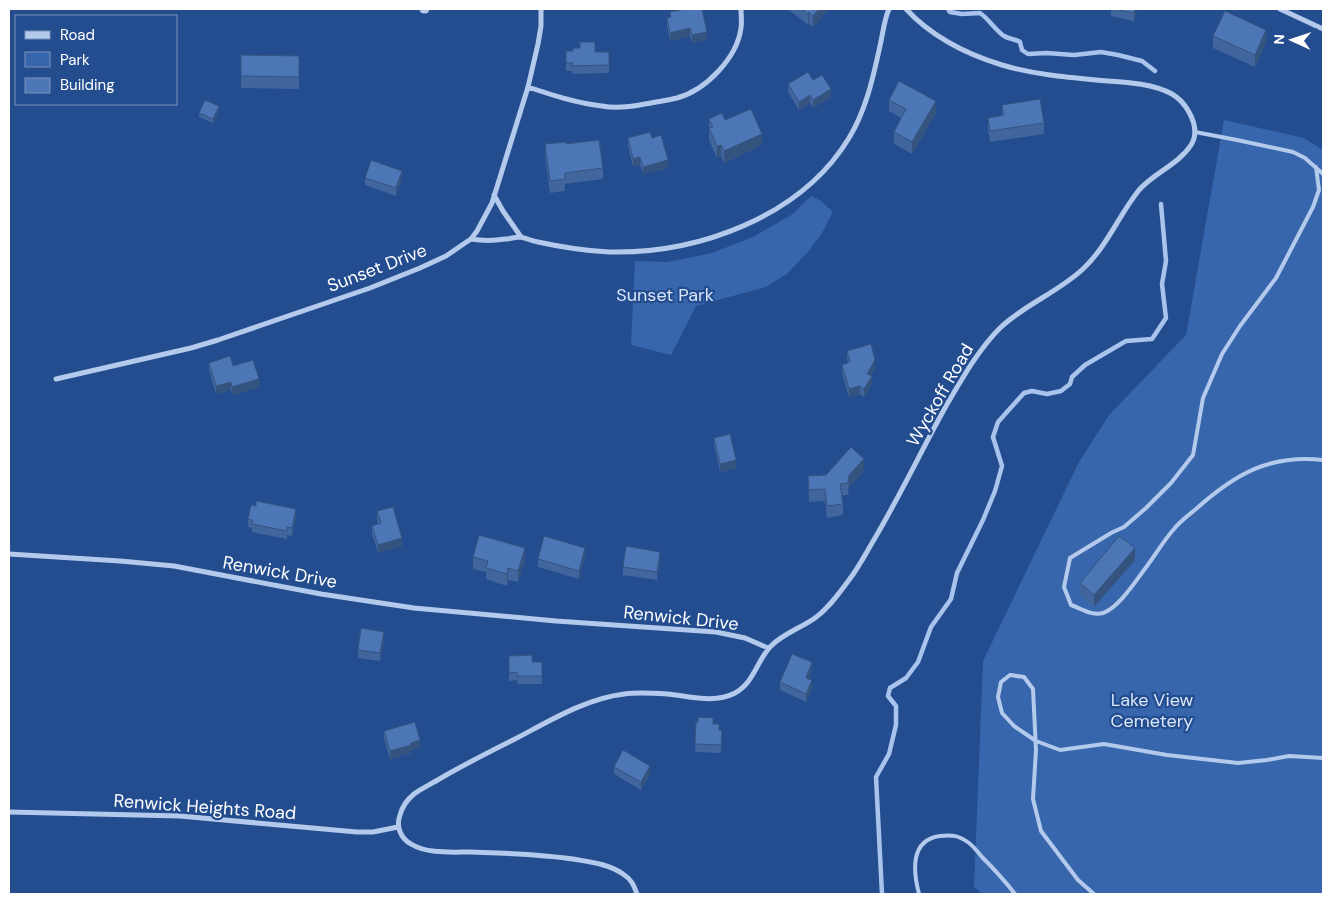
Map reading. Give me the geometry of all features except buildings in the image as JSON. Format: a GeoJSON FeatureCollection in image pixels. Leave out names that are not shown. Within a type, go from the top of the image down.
{"type":"FeatureCollection","features":[{"type":"Feature","properties":{"kind":"street","name":"Sunset Drive"},"geometry":{"type":"LineString","coordinates":[[56,380],[192,348],[370,288],[446,256],[471,239],[488,211],[528,88],[541,26],[541,9]]}},
{"type":"Feature","properties":{"kind":"street"},"geometry":{"type":"LineString","coordinates":[[528,88],[571,100],[603,106],[632,106],[677,98],[694,91],[708,81],[732,52],[741,28],[741,9]]}},
{"type":"Feature","properties":{"kind":"street"},"geometry":{"type":"LineString","coordinates":[[471,239],[486,241],[521,237],[531,241],[610,252],[660,250],[697,243],[727,234],[770,212],[809,185],[833,160],[849,137],[860,117],[869,93],[889,9]]}},
{"type":"Feature","properties":{"kind":"street"},"geometry":{"type":"LineString","coordinates":[[906,9],[924,26],[940,37],[971,53],[1000,64],[1039,73],[1134,83],[1169,92],[1178,98],[1188,109],[1193,120],[1195,132]]}},
{"type":"Feature","properties":{"kind":"street"},"geometry":{"type":"LineString","coordinates":[[1280,9],[1323,29]]}},
{"type":"Feature","properties":{"kind":"street","name":"Wyckoff Road"},"geometry":{"type":"LineString","coordinates":[[768,648],[780,638],[816,618],[831,603],[852,576],[885,521],[960,383],[988,341],[1016,314],[1068,282],[1088,265],[1140,190],[1188,149],[1195,132]]}},
{"type":"Feature","properties":{"kind":"street"},"geometry":{"type":"LineString","coordinates":[[494,195],[521,237]]}},
{"type":"Feature","properties":{"kind":"street","name":"Renwick Drive"},"geometry":{"type":"LineString","coordinates":[[9,554],[174,566],[322,594],[414,608],[556,621],[716,632],[744,638],[768,648]]}},
{"type":"Feature","properties":{"kind":"street"},"geometry":{"type":"LineString","coordinates":[[637,894],[634,884],[619,871],[590,862],[547,855],[442,852],[412,846],[404,840],[398,827],[400,814],[403,806],[412,795],[469,761],[588,703],[621,694],[667,694],[710,699],[731,695],[742,689],[749,681],[768,648]]}},
{"type":"Feature","properties":{"kind":"street","name":"Renwick Heights Road"},"geometry":{"type":"LineString","coordinates":[[9,812],[180,816],[357,832],[373,832],[398,827]]}},
{"type":"Feature","properties":{"kind":"lane"},"geometry":{"type":"LineString","coordinates":[[1195,132],[1293,152],[1305,158],[1323,174]]}},
{"type":"Feature","properties":{"kind":"lane"},"geometry":{"type":"LineString","coordinates":[[1316,167],[1319,190],[1313,207],[1276,278],[1240,326],[1222,354],[1214,371],[1203,398],[1193,455],[1171,483],[1124,527],[1070,558],[1064,587],[1071,605],[1095,614],[1106,612],[1126,595],[1174,528],[1209,497],[1245,473],[1285,460],[1306,458],[1323,460]]}},
{"type":"Feature","properties":{"kind":"lane"},"geometry":{"type":"LineString","coordinates":[[1094,894],[1078,880],[1041,831],[1033,799],[1036,741],[1033,689],[1024,676],[1010,675],[1001,682],[998,697],[1002,713],[1014,726],[1036,741],[1060,750],[1104,744],[1167,755],[1238,763],[1289,756],[1323,758]]}},
{"type":"Feature","properties":{"kind":"lane"},"geometry":{"type":"LineString","coordinates":[[919,894],[916,884],[914,858],[924,841],[954,834],[970,844],[991,865],[1015,894]]}},
{"type":"Feature","properties":{"kind":"green space","name":"Lake View Cemetery"},"geometry":{"type":"Polygon","coordinates":[[[1224,120],[1304,138],[1323,150],[1323,894],[983,894],[974,887],[983,661],[1079,462],[1109,415],[1186,335],[1224,120]]]}},
{"type":"Feature","properties":{"kind":"green space","name":"Sunset Park"},"geometry":{"type":"Polygon","coordinates":[[[811,196],[821,201],[833,212],[822,233],[807,253],[787,274],[766,287],[696,306],[671,355],[631,345],[635,261],[667,262],[712,253],[753,237],[793,214],[811,196]]]}},
{"type":"Feature","properties":{"kind":"waterway"},"geometry":{"type":"LineString","coordinates":[[948,9],[950,12],[962,14],[980,13],[1004,36],[1020,42],[1022,50],[1028,54],[1074,55],[1101,52],[1142,61],[1155,71]]}},
{"type":"Feature","properties":{"kind":"waterway"},"geometry":{"type":"LineString","coordinates":[[882,894],[876,777],[889,754],[896,725],[896,706],[888,696],[890,688],[906,678],[918,662],[931,627],[951,599],[957,573],[995,491],[1002,466],[993,437],[998,422],[1024,393],[1032,391],[1047,394],[1061,391],[1070,384],[1072,377],[1085,365],[1126,341],[1152,339],[1166,318],[1162,284],[1166,261],[1161,204]]}}]}
